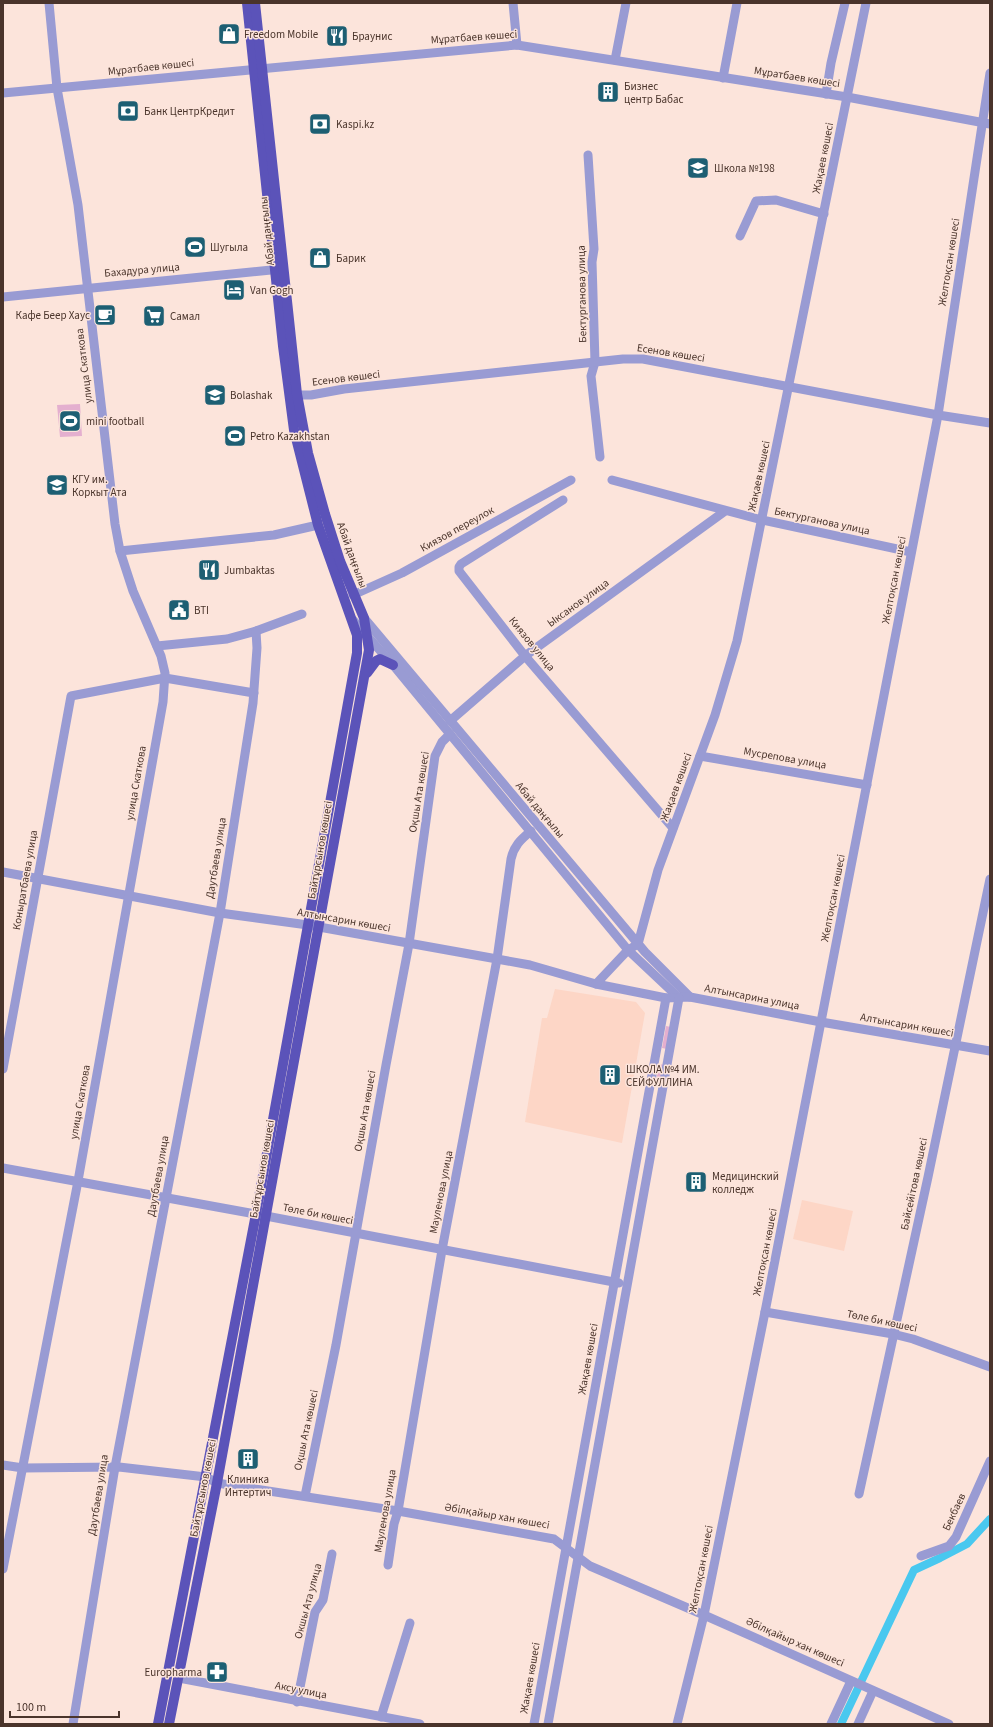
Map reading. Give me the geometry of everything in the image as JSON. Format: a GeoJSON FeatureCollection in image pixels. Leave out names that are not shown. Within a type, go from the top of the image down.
{"type":"FeatureCollection","features":[{"type":"Feature","properties":{"kind":"main road","name":"Абай даңғылы"},"geometry":{"type":"LineString","coordinates":[[247,3],[258,68]]}},
{"type":"Feature","properties":{"kind":"main road","name":"Абай даңғылы"},"geometry":{"type":"LineString","coordinates":[[255,3],[258,68],[292,395],[308,453],[319,519],[353,620]]}},
{"type":"Feature","properties":{"kind":"main road","name":"Абай даңғылы"},"geometry":{"type":"LineString","coordinates":[[319,519],[364,618]]}},
{"type":"Feature","properties":{"kind":"main road","name":"Байтұрсынов көшесі"},"geometry":{"type":"LineString","coordinates":[[158,1724],[206,1477],[261,1215],[318,927],[369,650],[364,618]]}},
{"type":"Feature","properties":{"kind":"main road","name":"Байтұрсынов көшесі"},"geometry":{"type":"LineString","coordinates":[[169,1724],[217,1483],[308,925],[357,654],[357,635],[353,620]]}},
{"type":"Feature","properties":{"kind":"main road"},"geometry":{"type":"LineString","coordinates":[[364,679],[376,661],[380,659],[393,665]]}},
{"type":"Feature","properties":{"kind":"street","name":"улица Скаткова"},"geometry":{"type":"LineString","coordinates":[[3,1569],[78,1181],[163,702],[164,678],[161,656],[133,591],[120,551],[115,524],[78,205],[57,88],[49,3]]}},
{"type":"Feature","properties":{"kind":"street"},"geometry":{"type":"LineString","coordinates":[[512,3],[517,45]]}},
{"type":"Feature","properties":{"kind":"street"},"geometry":{"type":"LineString","coordinates":[[615,60],[626,3]]}},
{"type":"Feature","properties":{"kind":"street"},"geometry":{"type":"LineString","coordinates":[[723,78],[737,3]]}},
{"type":"Feature","properties":{"kind":"street"},"geometry":{"type":"LineString","coordinates":[[826,94],[831,63],[845,3]]}},
{"type":"Feature","properties":{"kind":"street","name":"Жақаев көшесі"},"geometry":{"type":"LineString","coordinates":[[638,944],[658,870],[715,715],[737,640],[866,3]]}},
{"type":"Feature","properties":{"kind":"street","name":"Мұратбаев көшесі"},"geometry":{"type":"LineString","coordinates":[[3,93],[517,45],[847,97],[986,123]]}},
{"type":"Feature","properties":{"kind":"street","name":"Желтоқсан көшесі"},"geometry":{"type":"LineString","coordinates":[[677,1724],[704,1615],[766,1312],[938,415],[986,123],[990,73]]}},
{"type":"Feature","properties":{"kind":"street","name":"Бектурганова улица"},"geometry":{"type":"LineString","coordinates":[[588,155],[594,249],[592,262],[595,362],[591,376],[600,457]]}},
{"type":"Feature","properties":{"kind":"street"},"geometry":{"type":"LineString","coordinates":[[740,236],[756,201],[776,200],[824,214]]}},
{"type":"Feature","properties":{"kind":"street","name":"Бахадура улица"},"geometry":{"type":"LineString","coordinates":[[3,296],[279,270]]}},
{"type":"Feature","properties":{"kind":"street","name":"Есенов көшесі"},"geometry":{"type":"LineString","coordinates":[[292,395],[310,395],[344,389],[623,359],[643,359],[938,415],[990,423]]}},
{"type":"Feature","properties":{"kind":"street","name":"Киязов переулок"},"geometry":{"type":"LineString","coordinates":[[353,596],[402,572],[570,480]]}},
{"type":"Feature","properties":{"kind":"street","name":"Бектурганова улица"},"geometry":{"type":"LineString","coordinates":[[612,480],[762,520],[912,552]]}},
{"type":"Feature","properties":{"kind":"street","name":"Киязов улица"},"geometry":{"type":"LineString","coordinates":[[563,500],[458,567],[460,573],[525,656],[673,828]]}},
{"type":"Feature","properties":{"kind":"street","name":"Ыксанов улица"},"geometry":{"type":"LineString","coordinates":[[450,721],[525,656],[725,511]]}},
{"type":"Feature","properties":{"kind":"street"},"geometry":{"type":"LineString","coordinates":[[120,551],[274,535],[319,519]]}},
{"type":"Feature","properties":{"kind":"street"},"geometry":{"type":"LineString","coordinates":[[157,646],[227,639],[256,631],[302,614]]}},
{"type":"Feature","properties":{"kind":"street","name":"Абай даңғылы"},"geometry":{"type":"LineString","coordinates":[[364,618],[638,944],[690,997]]}},
{"type":"Feature","properties":{"kind":"street","name":"Абай даңғылы"},"geometry":{"type":"LineString","coordinates":[[353,620],[393,665],[628,950],[679,998]]}},
{"type":"Feature","properties":{"kind":"street","name":"Даутбаева улица"},"geometry":{"type":"LineString","coordinates":[[73,1724],[115,1467],[191,1056],[220,913],[254,693],[256,631]]}},
{"type":"Feature","properties":{"kind":"street"},"geometry":{"type":"LineString","coordinates":[[164,678],[254,693]]}},
{"type":"Feature","properties":{"kind":"street","name":"Коныратбаева улица"},"geometry":{"type":"LineString","coordinates":[[3,1069],[37,878],[72,696],[164,678]]}},
{"type":"Feature","properties":{"kind":"street","name":"Оқшы Ата көшесі"},"geometry":{"type":"LineString","coordinates":[[305,1496],[336,1345],[355,1233],[409,944],[436,756],[442,742],[450,734]]}},
{"type":"Feature","properties":{"kind":"street","name":"Мусрепова улица"},"geometry":{"type":"LineString","coordinates":[[700,756],[867,785]]}},
{"type":"Feature","properties":{"kind":"street","name":"Мауленова улица"},"geometry":{"type":"LineString","coordinates":[[388,1564],[442,1250],[497,959],[510,859],[513,849],[519,841],[531,831]]}},
{"type":"Feature","properties":{"kind":"street","name":"Алтынсарин көшесі"},"geometry":{"type":"LineString","coordinates":[[3,872],[129,894],[220,913],[308,925],[530,965],[596,984],[666,998],[679,998]]}},
{"type":"Feature","properties":{"kind":"street","name":"Байсейітова көшесі"},"geometry":{"type":"LineString","coordinates":[[859,1494],[990,878]]}},
{"type":"Feature","properties":{"kind":"street"},"geometry":{"type":"LineString","coordinates":[[596,984],[628,950],[638,944]]}},
{"type":"Feature","properties":{"kind":"street","name":"Алтынсарина улица"},"geometry":{"type":"LineString","coordinates":[[679,998],[690,997],[821,1022]]}},
{"type":"Feature","properties":{"kind":"street","name":"Жақаев көшесі"},"geometry":{"type":"LineString","coordinates":[[534,1724],[666,998]]}},
{"type":"Feature","properties":{"kind":"street"},"geometry":{"type":"LineString","coordinates":[[548,1724],[679,998]]}},
{"type":"Feature","properties":{"kind":"street","name":"Алтынсарин көшесі"},"geometry":{"type":"LineString","coordinates":[[821,1022],[990,1051]]}},
{"type":"Feature","properties":{"kind":"street","name":"Төле би көшесі"},"geometry":{"type":"LineString","coordinates":[[3,1168],[166,1197],[628,1285]]}},
{"type":"Feature","properties":{"kind":"street","name":"Төле би көшесі"},"geometry":{"type":"LineString","coordinates":[[766,1312],[894,1334],[914,1339],[990,1367]]}},
{"type":"Feature","properties":{"kind":"street","name":"Бекбаев"},"geometry":{"type":"LineString","coordinates":[[922,1556],[949,1546],[956,1537],[990,1461]]}},
{"type":"Feature","properties":{"kind":"street","name":"Әбілқайыр хан көшесі"},"geometry":{"type":"LineString","coordinates":[[3,1465],[23,1468],[115,1467],[206,1477],[217,1483],[398,1511],[554,1539],[590,1566],[949,1724]]}},
{"type":"Feature","properties":{"kind":"street","name":"Окшы Ата улица"},"geometry":{"type":"LineString","coordinates":[[297,1702],[315,1612],[323,1600],[332,1554]]}},
{"type":"Feature","properties":{"kind":"street"},"geometry":{"type":"LineString","coordinates":[[380,1717],[410,1623]]}},
{"type":"Feature","properties":{"kind":"street","name":"Аксу улица"},"geometry":{"type":"LineString","coordinates":[[178,1678],[297,1702],[420,1724]]}},
{"type":"Feature","properties":{"kind":"street"},"geometry":{"type":"LineString","coordinates":[[831,1724],[851,1681]]}},
{"type":"Feature","properties":{"kind":"street"},"geometry":{"type":"LineString","coordinates":[[858,1724],[873,1691]]}},
{"type":"Feature","properties":{"kind":"shaded area","name":"mini football"},"geometry":{"type":"Polygon","coordinates":[[[80,404],[82,436],[60,437],[57,405],[80,404]]]}},
{"type":"Feature","properties":{"kind":"shaded area"},"geometry":{"type":"Polygon","coordinates":[[[555,989],[636,1002],[645,1013],[622,1143],[525,1122],[542,1018],[547,1018],[555,989]]]}},
{"type":"Feature","properties":{"kind":"shaded area"},"geometry":{"type":"Polygon","coordinates":[[[666,1026],[671,1027],[667,1049],[662,1048],[666,1026]]]}},
{"type":"Feature","properties":{"kind":"shaded area"},"geometry":{"type":"Polygon","coordinates":[[[659,1064],[664,1065],[661,1083],[656,1082],[659,1064]]]}},
{"type":"Feature","properties":{"kind":"shaded area"},"geometry":{"type":"Polygon","coordinates":[[[802,1200],[853,1211],[844,1251],[793,1239],[802,1200]]]}},
{"type":"Feature","properties":{"kind":"waterway"},"geometry":{"type":"LineString","coordinates":[[841,1724],[914,1570],[967,1544],[990,1519]]}},
{"type":"Feature","properties":{"kind":"place","name":"Freedom Mobile"},"geometry":{"type":"Point","coordinates":[229,34]}},
{"type":"Feature","properties":{"kind":"place","name":"Браунис"},"geometry":{"type":"Point","coordinates":[337,36]}},
{"type":"Feature","properties":{"kind":"place","name":"Бизнес центр Бабас"},"geometry":{"type":"Point","coordinates":[608,92]}},
{"type":"Feature","properties":{"kind":"place","name":"Банк ЦентрКредит"},"geometry":{"type":"Point","coordinates":[128,111]}},
{"type":"Feature","properties":{"kind":"place","name":"Kaspi.kz"},"geometry":{"type":"Point","coordinates":[320,124]}},
{"type":"Feature","properties":{"kind":"place","name":"Школа №198"},"geometry":{"type":"Point","coordinates":[698,168]}},
{"type":"Feature","properties":{"kind":"place","name":"Шугыла"},"geometry":{"type":"Point","coordinates":[195,247]}},
{"type":"Feature","properties":{"kind":"place","name":"Барик"},"geometry":{"type":"Point","coordinates":[320,258]}},
{"type":"Feature","properties":{"kind":"place","name":"Van Gogh"},"geometry":{"type":"Point","coordinates":[234,290]}},
{"type":"Feature","properties":{"kind":"place","name":"Кафе Беер Хаус"},"geometry":{"type":"Point","coordinates":[105,315]}},
{"type":"Feature","properties":{"kind":"place","name":"Самал"},"geometry":{"type":"Point","coordinates":[154,316]}},
{"type":"Feature","properties":{"kind":"place","name":"Bolashak"},"geometry":{"type":"Point","coordinates":[215,395]}},
{"type":"Feature","properties":{"kind":"place","name":"mini football"},"geometry":{"type":"Point","coordinates":[70,421]}},
{"type":"Feature","properties":{"kind":"place","name":"Petro Kazakhstan"},"geometry":{"type":"Point","coordinates":[235,436]}},
{"type":"Feature","properties":{"kind":"place","name":"КГУ им. Коркыт Ата"},"geometry":{"type":"Point","coordinates":[57,485]}},
{"type":"Feature","properties":{"kind":"place","name":"Jumbaktas"},"geometry":{"type":"Point","coordinates":[209,570]}},
{"type":"Feature","properties":{"kind":"place","name":"BTI"},"geometry":{"type":"Point","coordinates":[179,610]}},
{"type":"Feature","properties":{"kind":"place","name":"ШКОЛА №4 ИМ. СЕЙФУЛЛИНА"},"geometry":{"type":"Point","coordinates":[610,1075]}},
{"type":"Feature","properties":{"kind":"place","name":"Медицинский колледж"},"geometry":{"type":"Point","coordinates":[696,1182]}},
{"type":"Feature","properties":{"kind":"place","name":"Клиника Интертич"},"geometry":{"type":"Point","coordinates":[248,1459]}},
{"type":"Feature","properties":{"kind":"place","name":"Europharma"},"geometry":{"type":"Point","coordinates":[217,1672]}}]}
